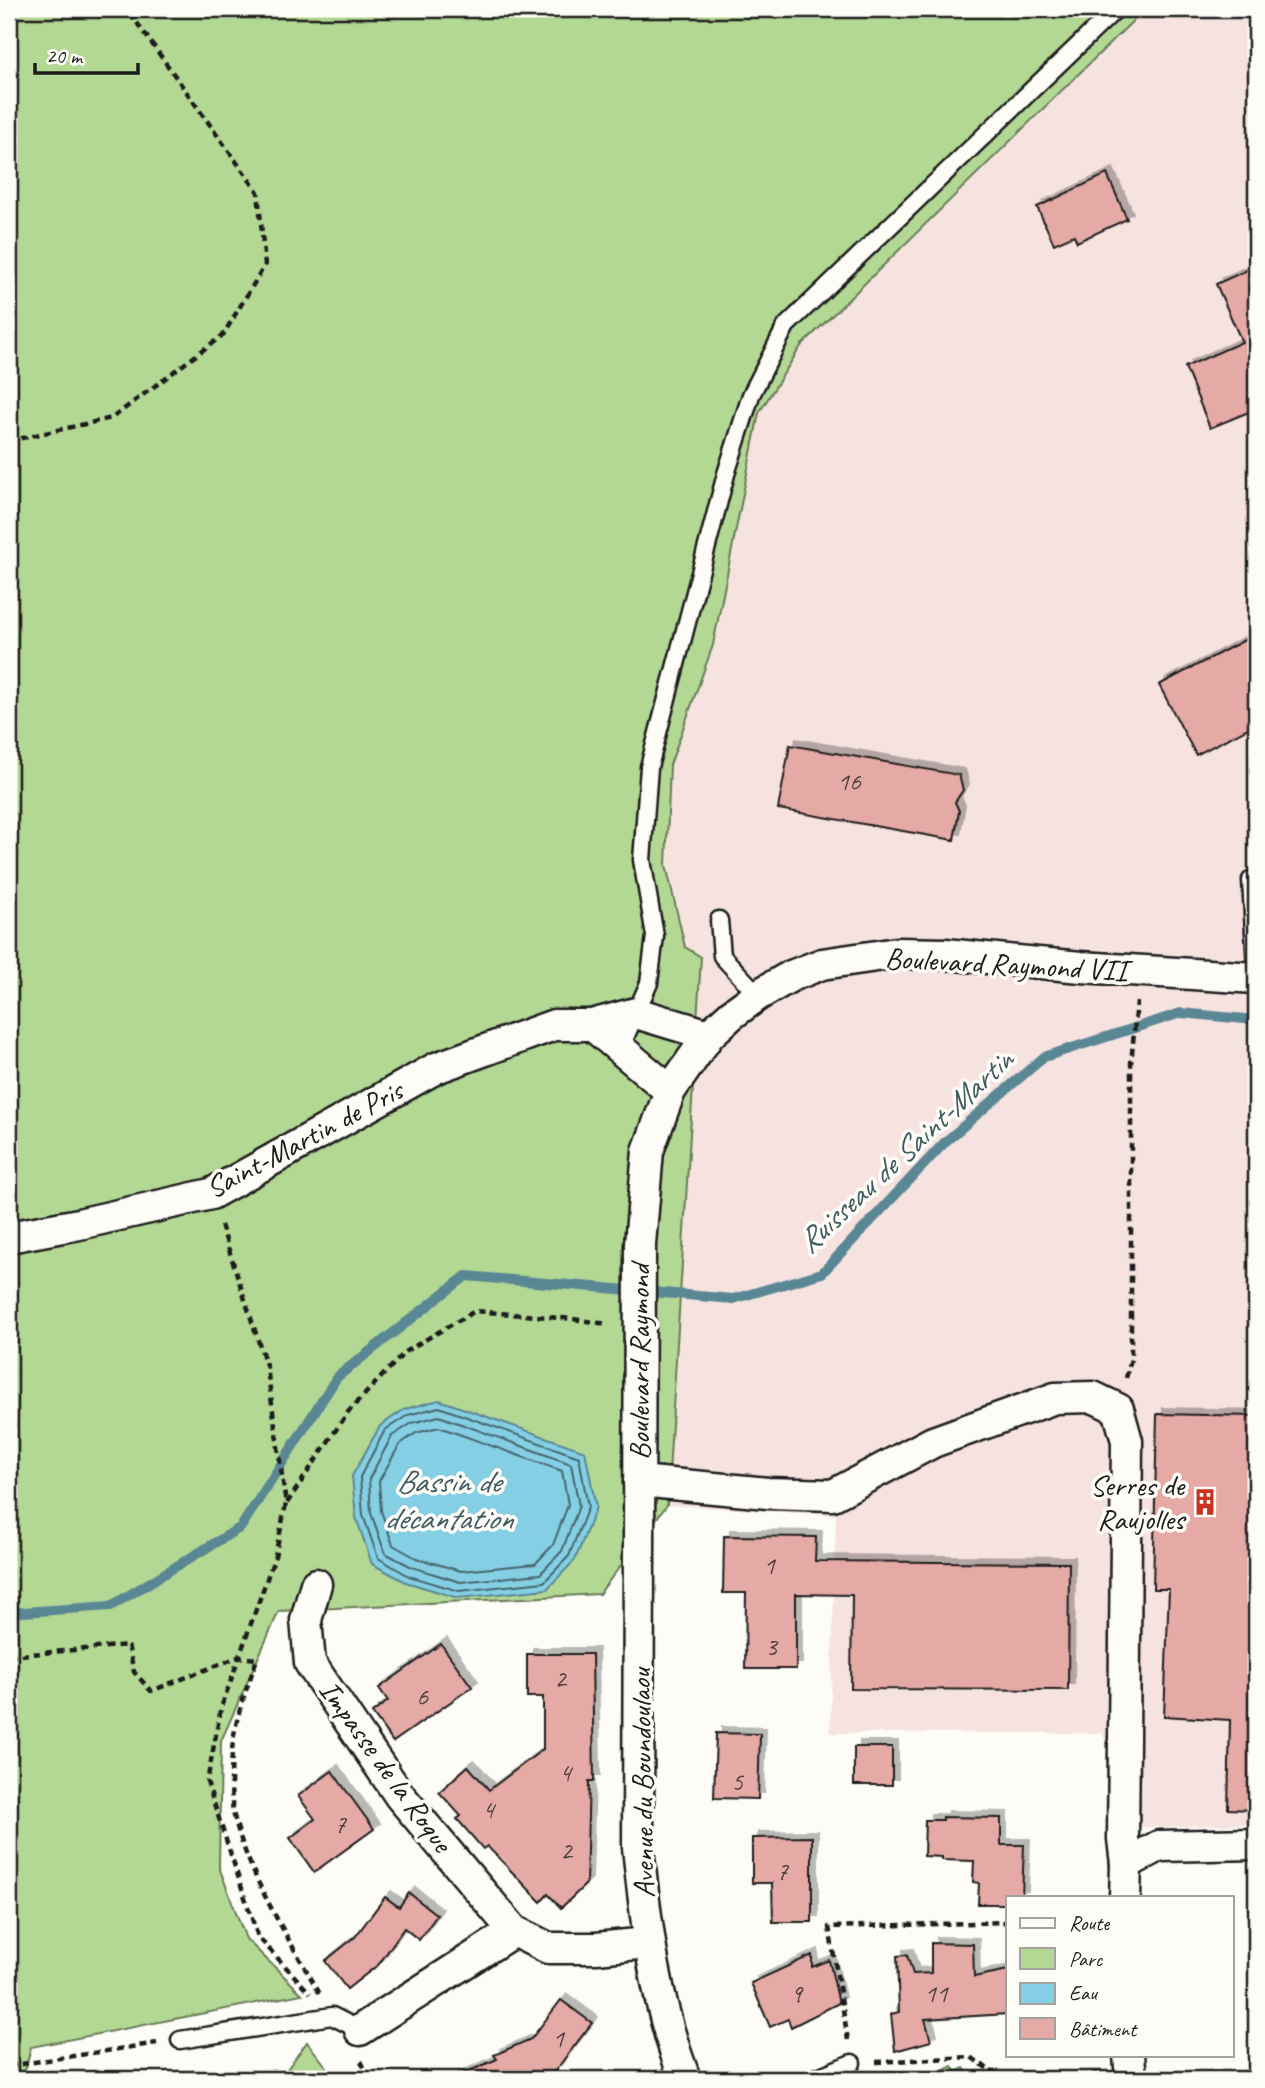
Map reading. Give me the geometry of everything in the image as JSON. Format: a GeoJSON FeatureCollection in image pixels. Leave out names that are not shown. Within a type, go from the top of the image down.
{"type":"FeatureCollection","features":[{"type":"Feature","properties":{"kind":"street","name":"Boulevard Raymond VII"},"geometry":{"type":"LineString","coordinates":[[640,1244],[648,1151],[670,1091],[709,1035],[758,995],[791,976],[822,964],[897,953],[945,954],[1081,967],[1256,978]]}},
{"type":"Feature","properties":{"kind":"street","name":"Saint-Martin de Pris"},"geometry":{"type":"LineString","coordinates":[[9,1237],[211,1194],[436,1068],[554,1025],[592,1025],[636,1013]]}},
{"type":"Feature","properties":{"kind":"street"},"geometry":{"type":"LineString","coordinates":[[636,1013],[709,1035]]}},
{"type":"Feature","properties":{"kind":"street"},"geometry":{"type":"LineString","coordinates":[[592,1025],[670,1091]]}},
{"type":"Feature","properties":{"kind":"street","name":"Boulevard Raymond"},"geometry":{"type":"LineString","coordinates":[[639,1480],[640,1244]]}},
{"type":"Feature","properties":{"kind":"street"},"geometry":{"type":"LineString","coordinates":[[639,1480],[768,1493],[833,1494],[933,1442],[1055,1398],[1093,1397],[1118,1409],[1127,1441],[1123,1839],[1126,1864],[1125,1896]]}},
{"type":"Feature","properties":{"kind":"street","name":"Avenue du Boundoulaou"},"geometry":{"type":"LineString","coordinates":[[639,1480],[638,1847],[648,1943],[662,2009],[685,2079]]}},
{"type":"Feature","properties":{"kind":"street","name":"Impasse de la Roque"},"geometry":{"type":"LineString","coordinates":[[316,1584],[306,1620],[310,1663],[400,1796],[514,1931],[548,1948],[596,1948],[648,1943]]}},
{"type":"Feature","properties":{"kind":"street"},"geometry":{"type":"LineString","coordinates":[[1126,1864],[1159,1846],[1256,1844]]}},
{"type":"Feature","properties":{"kind":"street"},"geometry":{"type":"LineString","coordinates":[[360,2031],[514,1931]]}},
{"type":"Feature","properties":{"kind":"lane"},"geometry":{"type":"LineString","coordinates":[[620,1049],[649,983],[655,936],[642,860],[649,767],[726,474],[751,396],[786,326],[1116,9]]}},
{"type":"Feature","properties":{"kind":"lane"},"geometry":{"type":"LineString","coordinates":[[1251,880],[1256,968]]}},
{"type":"Feature","properties":{"kind":"lane"},"geometry":{"type":"LineString","coordinates":[[719,920],[722,956],[758,995]]}},
{"type":"Feature","properties":{"kind":"lane"},"geometry":{"type":"LineString","coordinates":[[180,2040],[332,2016],[360,2031]]}},
{"type":"Feature","properties":{"kind":"lane"},"geometry":{"type":"LineString","coordinates":[[813,2079],[852,2063]]}},
{"type":"Feature","properties":{"kind":"path"},"geometry":{"type":"LineString","coordinates":[[9,441],[112,418],[223,335],[265,265],[258,192],[130,13],[32,9]]}},
{"type":"Feature","properties":{"kind":"path"},"geometry":{"type":"LineString","coordinates":[[1118,1409],[1132,1359],[1131,1063],[1137,1013]]}},
{"type":"Feature","properties":{"kind":"path"},"geometry":{"type":"LineString","coordinates":[[211,1194],[267,1367],[286,1504],[275,1556],[220,1709],[207,1782],[258,1937],[332,2016]]}},
{"type":"Feature","properties":{"kind":"path"},"geometry":{"type":"LineString","coordinates":[[286,1504],[348,1412],[406,1352],[475,1311],[572,1319],[639,1329]]}},
{"type":"Feature","properties":{"kind":"path"},"geometry":{"type":"LineString","coordinates":[[9,1656],[128,1645],[134,1672],[151,1691],[238,1657],[257,1659],[242,1703],[232,1750],[233,1814],[250,1861],[279,1924],[332,2016]]}},
{"type":"Feature","properties":{"kind":"path"},"geometry":{"type":"LineString","coordinates":[[1002,2079],[971,2057],[852,2063],[829,1927],[1006,1922]]}},
{"type":"Feature","properties":{"kind":"path"},"geometry":{"type":"LineString","coordinates":[[9,2066],[180,2040]]}},
{"type":"Feature","properties":{"kind":"path"},"geometry":{"type":"LineString","coordinates":[[1056,2079],[1130,2067]]}},
{"type":"Feature","properties":{"kind":"shaded area"},"geometry":{"type":"Polygon","coordinates":[[[1145,9],[1256,9],[1256,1824],[1125,1828],[1103,1733],[830,1733],[836,1515],[667,1505],[701,957],[685,947],[666,865],[670,765],[713,645],[759,413],[801,346],[1145,9]]]}},
{"type":"Feature","properties":{"kind":"green space"},"geometry":{"type":"Polygon","coordinates":[[[9,9],[1145,9],[801,346],[759,413],[713,645],[670,765],[666,865],[685,947],[701,957],[667,1505],[599,1594],[279,1611],[221,1741],[219,1867],[246,1939],[302,1994],[31,2047],[23,2079],[9,2079],[9,9]]]}},
{"type":"Feature","properties":{"kind":"green space"},"geometry":{"type":"Polygon","coordinates":[[[307,2042],[336,2079],[280,2079],[307,2042]]]}},
{"type":"Feature","properties":{"kind":"green space"},"geometry":{"type":"Polygon","coordinates":[[[952,2066],[956,2072],[964,2068],[971,2079],[928,2079],[952,2066]]]}},
{"type":"Feature","properties":{"kind":"water","name":"Bassin de décantation"},"geometry":{"type":"Polygon","coordinates":[[[439,1400],[585,1451],[596,1507],[575,1560],[547,1589],[458,1598],[406,1582],[372,1564],[356,1517],[352,1476],[380,1426],[405,1409],[439,1400]]]}},
{"type":"Feature","properties":{"kind":"building"},"geometry":{"type":"Polygon","coordinates":[[[1107,174],[1127,219],[1077,242],[1074,235],[1054,244],[1037,207],[1107,174]]]}},
{"type":"Feature","properties":{"kind":"building"},"geometry":{"type":"Polygon","coordinates":[[[1256,266],[1256,409],[1210,428],[1185,367],[1242,342],[1216,284],[1256,266]]]}},
{"type":"Feature","properties":{"kind":"building"},"geometry":{"type":"Polygon","coordinates":[[[1256,634],[1256,724],[1196,755],[1159,685],[1256,634]]]}},
{"type":"Feature","properties":{"kind":"building"},"geometry":{"type":"Polygon","coordinates":[[[790,745],[959,775],[963,790],[955,802],[959,811],[954,840],[778,809],[790,745]]]}},
{"type":"Feature","properties":{"kind":"building"},"geometry":{"type":"Polygon","coordinates":[[[1157,1414],[1256,1416],[1256,1810],[1228,1809],[1230,1720],[1164,1716],[1169,1589],[1153,1589],[1157,1414]]]}},
{"type":"Feature","properties":{"kind":"building"},"geometry":{"type":"Polygon","coordinates":[[[724,1536],[816,1537],[815,1561],[1069,1563],[1068,1690],[851,1689],[852,1595],[796,1594],[796,1669],[745,1669],[746,1593],[723,1593],[724,1536]]]}},
{"type":"Feature","properties":{"kind":"building"},"geometry":{"type":"Polygon","coordinates":[[[441,1644],[472,1687],[393,1742],[372,1713],[388,1701],[379,1688],[441,1644]]]}},
{"type":"Feature","properties":{"kind":"building"},"geometry":{"type":"Polygon","coordinates":[[[527,1654],[592,1654],[594,1781],[589,1781],[586,1884],[561,1908],[548,1894],[541,1902],[487,1846],[483,1849],[457,1819],[461,1816],[439,1792],[468,1766],[489,1790],[543,1749],[543,1697],[527,1697],[527,1654]]]}},
{"type":"Feature","properties":{"kind":"building"},"geometry":{"type":"Polygon","coordinates":[[[716,1733],[760,1734],[758,1799],[714,1798],[716,1733]]]}},
{"type":"Feature","properties":{"kind":"building"},"geometry":{"type":"Polygon","coordinates":[[[854,1747],[892,1747],[892,1785],[854,1785],[854,1747]]]}},
{"type":"Feature","properties":{"kind":"building"},"geometry":{"type":"Polygon","coordinates":[[[332,1771],[374,1829],[314,1872],[290,1838],[315,1819],[298,1796],[332,1771]]]}},
{"type":"Feature","properties":{"kind":"building"},"geometry":{"type":"Polygon","coordinates":[[[943,1817],[1001,1818],[1001,1845],[1024,1845],[1022,1896],[1006,1896],[1006,1904],[978,1904],[979,1883],[973,1882],[974,1861],[942,1860],[942,1857],[924,1856],[925,1820],[943,1820],[943,1817]]]}},
{"type":"Feature","properties":{"kind":"building"},"geometry":{"type":"Polygon","coordinates":[[[812,1837],[812,1922],[773,1922],[772,1883],[752,1883],[752,1838],[812,1837]]]}},
{"type":"Feature","properties":{"kind":"building"},"geometry":{"type":"Polygon","coordinates":[[[409,1893],[437,1915],[419,1940],[404,1928],[379,1964],[347,1989],[325,1961],[355,1937],[385,1897],[399,1907],[409,1893]]]}},
{"type":"Feature","properties":{"kind":"building"},"geometry":{"type":"Polygon","coordinates":[[[931,1943],[973,1944],[974,1977],[1006,1970],[1006,2014],[925,2019],[931,2041],[895,2051],[891,2014],[899,2012],[897,1956],[907,1955],[913,1974],[931,1973],[931,1943]]]}},
{"type":"Feature","properties":{"kind":"building"},"geometry":{"type":"Polygon","coordinates":[[[812,1955],[812,1967],[829,1960],[839,2003],[791,2027],[788,2019],[770,2027],[751,1983],[812,1955]]]}},
{"type":"Feature","properties":{"kind":"building"},"geometry":{"type":"Polygon","coordinates":[[[561,2000],[592,2023],[555,2071],[536,2079],[451,2079],[497,2059],[494,2055],[531,2039],[561,2000]]]}},
{"type":"Feature","properties":{"kind":"waterway","name":"Ruisseau de Saint-Martin"},"geometry":{"type":"LineString","coordinates":[[9,1613],[111,1606],[241,1527],[337,1377],[466,1276],[733,1299],[822,1273],[945,1142],[1044,1057],[1181,1013],[1256,1020]]}},
{"type":"Feature","properties":{"kind":"place","name":"Serres de Raujolles"},"geometry":{"type":"Point","coordinates":[1205,1502]}}]}
